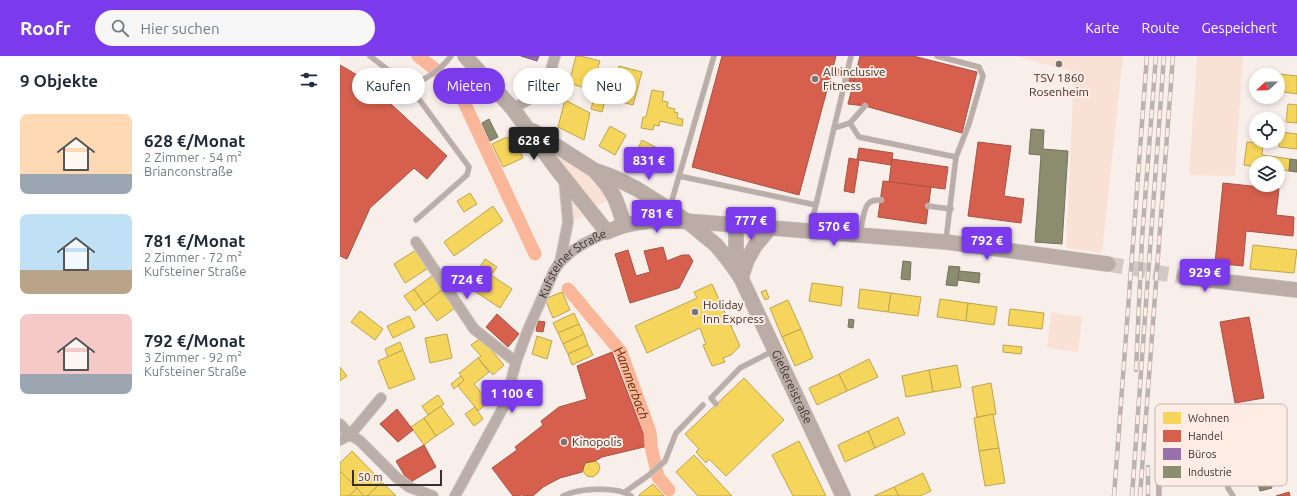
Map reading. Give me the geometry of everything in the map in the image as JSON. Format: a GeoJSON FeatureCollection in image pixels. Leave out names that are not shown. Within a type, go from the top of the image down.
{"type":"FeatureCollection","features":[{"type":"Feature","properties":{"kind":"main road"},"geometry":{"type":"LineString","coordinates":[[465,56],[513,109],[564,179],[606,232]]}},
{"type":"Feature","properties":{"kind":"main road"},"geometry":{"type":"LineString","coordinates":[[526,126],[594,170],[607,184],[618,203],[624,225]]}},
{"type":"Feature","properties":{"kind":"main road","name":"Gießereistraße"},"geometry":{"type":"LineString","coordinates":[[594,170],[613,177],[669,209],[688,222],[716,245],[729,260],[741,278],[843,496]]}},
{"type":"Feature","properties":{"kind":"main road","name":"Kufsteiner Straße"},"geometry":{"type":"LineString","coordinates":[[606,232],[637,222],[659,220],[946,242],[1108,264]]}},
{"type":"Feature","properties":{"kind":"main road","name":"Gießereistraße"},"geometry":{"type":"LineString","coordinates":[[736,225],[737,259],[741,278]]}},
{"type":"Feature","properties":{"kind":"main road"},"geometry":{"type":"LineString","coordinates":[[741,278],[747,260],[754,246],[769,229]]}},
{"type":"Feature","properties":{"kind":"main road"},"geometry":{"type":"LineString","coordinates":[[1184,277],[1297,290]]}},
{"type":"Feature","properties":{"kind":"street"},"geometry":{"type":"LineString","coordinates":[[513,109],[531,98],[549,77],[555,56]]}},
{"type":"Feature","properties":{"kind":"street"},"geometry":{"type":"LineString","coordinates":[[560,262],[568,222],[564,179]]}},
{"type":"Feature","properties":{"kind":"street","name":"Kufsteiner Straße"},"geometry":{"type":"LineString","coordinates":[[455,496],[505,404],[516,362],[527,332],[554,271],[560,262],[583,244],[606,232]]}},
{"type":"Feature","properties":{"kind":"street"},"geometry":{"type":"LineString","coordinates":[[416,242],[474,329],[516,362]]}},
{"type":"Feature","properties":{"kind":"street"},"geometry":{"type":"LineString","coordinates":[[340,440],[350,435],[381,398]]}},
{"type":"Feature","properties":{"kind":"street"},"geometry":{"type":"LineString","coordinates":[[340,424],[350,435],[359,440],[402,482],[409,487],[433,496]]}},
{"type":"Feature","properties":{"kind":"lane"},"geometry":{"type":"LineString","coordinates":[[370,56],[385,68]]}},
{"type":"Feature","properties":{"kind":"lane"},"geometry":{"type":"LineString","coordinates":[[669,209],[714,56]]}},
{"type":"Feature","properties":{"kind":"lane"},"geometry":{"type":"LineString","coordinates":[[810,232],[851,56]]}},
{"type":"Feature","properties":{"kind":"lane"},"geometry":{"type":"LineString","coordinates":[[937,56],[979,67],[983,76],[956,157],[946,242]]}},
{"type":"Feature","properties":{"kind":"lane"},"geometry":{"type":"LineString","coordinates":[[425,79],[449,58]]}},
{"type":"Feature","properties":{"kind":"lane"},"geometry":{"type":"LineString","coordinates":[[416,220],[467,175],[469,167],[423,104]]}},
{"type":"Feature","properties":{"kind":"lane"},"geometry":{"type":"LineString","coordinates":[[834,128],[850,123],[865,106]]}},
{"type":"Feature","properties":{"kind":"lane"},"geometry":{"type":"LineString","coordinates":[[850,123],[859,137],[956,157]]}},
{"type":"Feature","properties":{"kind":"lane"},"geometry":{"type":"LineString","coordinates":[[679,176],[816,205]]}},
{"type":"Feature","properties":{"kind":"lane"},"geometry":{"type":"LineString","coordinates":[[860,236],[865,209],[873,200],[881,200]]}},
{"type":"Feature","properties":{"kind":"lane"},"geometry":{"type":"LineString","coordinates":[[928,206],[950,209]]}},
{"type":"Feature","properties":{"kind":"lane"},"geometry":{"type":"LineString","coordinates":[[716,404],[711,398],[740,368],[774,351]]}},
{"type":"Feature","properties":{"kind":"lane"},"geometry":{"type":"LineString","coordinates":[[625,492],[649,475],[665,461],[676,433],[703,405]]}},
{"type":"Feature","properties":{"kind":"lane"},"geometry":{"type":"LineString","coordinates":[[1159,486],[1159,496]]}},
{"type":"Feature","properties":{"kind":"lane"},"geometry":{"type":"LineString","coordinates":[[1227,486],[1233,496]]}},
{"type":"Feature","properties":{"kind":"lane"},"geometry":{"type":"LineString","coordinates":[[563,496],[569,493],[595,489],[625,492],[631,496]]}},
{"type":"Feature","properties":{"kind":"shaded area"},"geometry":{"type":"Polygon","coordinates":[[[1015,56],[1123,56],[1102,253],[1066,248],[1074,72],[1015,56]]]}},
{"type":"Feature","properties":{"kind":"shaded area"},"geometry":{"type":"Polygon","coordinates":[[[1197,56],[1243,56],[1235,176],[1189,175],[1197,56]]]}},
{"type":"Feature","properties":{"kind":"shaded area"},"geometry":{"type":"Polygon","coordinates":[[[554,152],[595,181],[602,189],[608,200],[596,207],[552,154],[554,152]]]}},
{"type":"Feature","properties":{"kind":"shaded area"},"geometry":{"type":"Polygon","coordinates":[[[573,202],[583,217],[572,219],[570,203],[573,202]]]}},
{"type":"Feature","properties":{"kind":"shaded area"},"geometry":{"type":"Polygon","coordinates":[[[1051,313],[1082,317],[1078,352],[1047,348],[1051,313]]]}},
{"type":"Feature","properties":{"kind":"building: Wohnen"},"geometry":{"type":"Polygon","coordinates":[[[576,56],[600,61],[598,68],[582,68],[582,87],[574,85],[573,68],[576,56]]]}},
{"type":"Feature","properties":{"kind":"building: Wohnen"},"geometry":{"type":"Polygon","coordinates":[[[636,70],[642,72],[636,94],[636,70]]]}},
{"type":"Feature","properties":{"kind":"building: Wohnen"},"geometry":{"type":"Polygon","coordinates":[[[1285,75],[1297,76],[1297,94],[1285,92],[1285,75]]]}},
{"type":"Feature","properties":{"kind":"building: Wohnen"},"geometry":{"type":"Polygon","coordinates":[[[652,90],[664,92],[662,101],[668,102],[667,107],[675,109],[674,112],[678,113],[677,118],[683,119],[682,126],[660,121],[659,126],[654,125],[653,130],[641,128],[643,117],[646,117],[652,90]]]}},
{"type":"Feature","properties":{"kind":"building: Wohnen"},"geometry":{"type":"Polygon","coordinates":[[[564,104],[573,104],[590,113],[584,140],[558,127],[564,104]]]}},
{"type":"Feature","properties":{"kind":"building: Wohnen"},"geometry":{"type":"Polygon","coordinates":[[[592,104],[604,104],[602,112],[591,109],[592,104]]]}},
{"type":"Feature","properties":{"kind":"building: Wohnen"},"geometry":{"type":"Polygon","coordinates":[[[1288,104],[1297,105],[1297,123],[1286,122],[1288,104]]]}},
{"type":"Feature","properties":{"kind":"building: Wohnen"},"geometry":{"type":"Polygon","coordinates":[[[610,126],[626,135],[615,155],[599,146],[610,126]]]}},
{"type":"Feature","properties":{"kind":"building: Wohnen"},"geometry":{"type":"Polygon","coordinates":[[[1285,133],[1297,134],[1297,149],[1285,148],[1285,133]]]}},
{"type":"Feature","properties":{"kind":"building: Wohnen"},"geometry":{"type":"Polygon","coordinates":[[[507,137],[518,146],[523,158],[503,167],[492,144],[507,137]]]}},
{"type":"Feature","properties":{"kind":"building: Wohnen"},"geometry":{"type":"Polygon","coordinates":[[[642,140],[663,151],[650,175],[632,165],[636,158],[634,156],[642,140]]]}},
{"type":"Feature","properties":{"kind":"building: Wohnen"},"geometry":{"type":"Polygon","coordinates":[[[1247,142],[1249,142],[1249,148],[1263,148],[1262,155],[1269,156],[1249,156],[1249,166],[1244,165],[1247,142]]]}},
{"type":"Feature","properties":{"kind":"building: Wohnen"},"geometry":{"type":"Polygon","coordinates":[[[1285,158],[1290,159],[1289,171],[1285,170],[1285,158]]]}},
{"type":"Feature","properties":{"kind":"building: Wohnen"},"geometry":{"type":"Polygon","coordinates":[[[470,193],[477,204],[464,212],[457,201],[470,193]]]}},
{"type":"Feature","properties":{"kind":"building: Wohnen"},"geometry":{"type":"Polygon","coordinates":[[[493,206],[503,221],[454,256],[444,242],[493,206]]]}},
{"type":"Feature","properties":{"kind":"building: Wohnen"},"geometry":{"type":"Polygon","coordinates":[[[1253,245],[1297,250],[1294,273],[1250,269],[1253,245]]]}},
{"type":"Feature","properties":{"kind":"building: Wohnen"},"geometry":{"type":"Polygon","coordinates":[[[416,250],[427,269],[405,283],[394,264],[416,250]]]}},
{"type":"Feature","properties":{"kind":"building: Wohnen"},"geometry":{"type":"Polygon","coordinates":[[[485,259],[497,267],[491,275],[512,289],[500,308],[476,292],[481,284],[473,278],[485,259]]]}},
{"type":"Feature","properties":{"kind":"building: Wohnen"},"geometry":{"type":"Polygon","coordinates":[[[432,276],[442,290],[424,304],[414,289],[432,276]]]}},
{"type":"Feature","properties":{"kind":"building: Wohnen"},"geometry":{"type":"Polygon","coordinates":[[[812,283],[843,287],[841,306],[809,301],[812,283]]]}},
{"type":"Feature","properties":{"kind":"building: Wohnen","name":"Holiday Inn Express"},"geometry":{"type":"Polygon","coordinates":[[[712,284],[740,346],[731,355],[723,358],[725,362],[712,366],[703,345],[706,344],[700,328],[647,353],[635,326],[697,298],[694,292],[712,284]]]}},
{"type":"Feature","properties":{"kind":"building: Wohnen"},"geometry":{"type":"Polygon","coordinates":[[[414,289],[424,304],[415,311],[404,296],[414,289]]]}},
{"type":"Feature","properties":{"kind":"building: Wohnen"},"geometry":{"type":"Polygon","coordinates":[[[860,289],[891,293],[888,312],[858,308],[860,289]]]}},
{"type":"Feature","properties":{"kind":"building: Wohnen"},"geometry":{"type":"Polygon","coordinates":[[[442,290],[455,308],[437,321],[424,304],[442,290]]]}},
{"type":"Feature","properties":{"kind":"building: Wohnen"},"geometry":{"type":"Polygon","coordinates":[[[766,290],[769,298],[765,300],[761,292],[766,290]]]}},
{"type":"Feature","properties":{"kind":"building: Wohnen"},"geometry":{"type":"Polygon","coordinates":[[[562,292],[570,310],[553,318],[545,299],[562,292]]]}},
{"type":"Feature","properties":{"kind":"building: Wohnen"},"geometry":{"type":"Polygon","coordinates":[[[891,293],[921,297],[918,316],[888,312],[891,293]]]}},
{"type":"Feature","properties":{"kind":"building: Wohnen"},"geometry":{"type":"Polygon","coordinates":[[[940,299],[968,303],[966,321],[937,317],[940,299]]]}},
{"type":"Feature","properties":{"kind":"building: Wohnen"},"geometry":{"type":"Polygon","coordinates":[[[788,300],[801,329],[782,337],[770,308],[788,300]]]}},
{"type":"Feature","properties":{"kind":"building: Wohnen"},"geometry":{"type":"Polygon","coordinates":[[[968,303],[997,307],[994,325],[966,321],[968,303]]]}},
{"type":"Feature","properties":{"kind":"building: Wohnen"},"geometry":{"type":"Polygon","coordinates":[[[1010,309],[1044,313],[1042,329],[1008,325],[1010,309]]]}},
{"type":"Feature","properties":{"kind":"building: Wohnen"},"geometry":{"type":"Polygon","coordinates":[[[360,311],[383,329],[375,340],[351,322],[360,311]]]}},
{"type":"Feature","properties":{"kind":"building: Wohnen"},"geometry":{"type":"Polygon","coordinates":[[[574,313],[579,324],[558,333],[553,323],[574,313]]]}},
{"type":"Feature","properties":{"kind":"building: Wohnen"},"geometry":{"type":"Polygon","coordinates":[[[409,316],[415,327],[393,338],[387,326],[409,316]]]}},
{"type":"Feature","properties":{"kind":"building: Wohnen"},"geometry":{"type":"Polygon","coordinates":[[[579,324],[584,334],[563,344],[558,333],[579,324]]]}},
{"type":"Feature","properties":{"kind":"building: Wohnen"},"geometry":{"type":"Polygon","coordinates":[[[801,329],[813,358],[795,366],[782,337],[801,329]]]}},
{"type":"Feature","properties":{"kind":"building: Wohnen"},"geometry":{"type":"Polygon","coordinates":[[[447,334],[452,358],[430,363],[425,338],[447,334]]]}},
{"type":"Feature","properties":{"kind":"building: Wohnen"},"geometry":{"type":"Polygon","coordinates":[[[584,334],[588,345],[568,354],[563,344],[584,334]]]}},
{"type":"Feature","properties":{"kind":"building: Wohnen"},"geometry":{"type":"Polygon","coordinates":[[[537,336],[552,341],[547,359],[532,354],[537,336]]]}},
{"type":"Feature","properties":{"kind":"building: Wohnen"},"geometry":{"type":"Polygon","coordinates":[[[481,338],[504,365],[493,375],[478,358],[481,356],[471,345],[481,338]]]}},
{"type":"Feature","properties":{"kind":"building: Wohnen"},"geometry":{"type":"Polygon","coordinates":[[[400,342],[403,350],[388,357],[385,349],[400,342]]]}},
{"type":"Feature","properties":{"kind":"building: Wohnen"},"geometry":{"type":"Polygon","coordinates":[[[588,345],[593,355],[572,365],[568,354],[588,345]]]}},
{"type":"Feature","properties":{"kind":"building: Wohnen"},"geometry":{"type":"Polygon","coordinates":[[[1003,345],[1022,347],[1021,354],[1003,352],[1003,345]]]}},
{"type":"Feature","properties":{"kind":"building: Wohnen"},"geometry":{"type":"Polygon","coordinates":[[[403,350],[415,379],[389,389],[378,361],[403,350]]]}},
{"type":"Feature","properties":{"kind":"building: Wohnen"},"geometry":{"type":"Polygon","coordinates":[[[478,358],[489,372],[474,384],[489,402],[478,411],[458,386],[464,380],[459,373],[478,358]]]}},
{"type":"Feature","properties":{"kind":"building: Wohnen"},"geometry":{"type":"Polygon","coordinates":[[[869,359],[878,377],[847,391],[839,374],[869,359]]]}},
{"type":"Feature","properties":{"kind":"building: Wohnen"},"geometry":{"type":"Polygon","coordinates":[[[957,365],[961,387],[933,392],[929,370],[957,365]]]}},
{"type":"Feature","properties":{"kind":"building: Wohnen"},"geometry":{"type":"Polygon","coordinates":[[[340,367],[347,376],[340,381],[340,367]]]}},
{"type":"Feature","properties":{"kind":"building: Wohnen"},"geometry":{"type":"Polygon","coordinates":[[[929,370],[933,392],[906,397],[902,376],[929,370]]]}},
{"type":"Feature","properties":{"kind":"building: Wohnen"},"geometry":{"type":"Polygon","coordinates":[[[839,374],[847,391],[817,405],[809,388],[839,374]]]}},
{"type":"Feature","properties":{"kind":"building: Wohnen"},"geometry":{"type":"Polygon","coordinates":[[[461,376],[464,380],[454,389],[451,384],[461,376]]]}},
{"type":"Feature","properties":{"kind":"building: Wohnen"},"geometry":{"type":"Polygon","coordinates":[[[744,378],[784,420],[726,476],[709,459],[706,463],[696,452],[699,449],[685,434],[744,378]]]}},
{"type":"Feature","properties":{"kind":"building: Wohnen"},"geometry":{"type":"Polygon","coordinates":[[[991,383],[996,414],[977,417],[972,387],[991,383]]]}},
{"type":"Feature","properties":{"kind":"building: Wohnen"},"geometry":{"type":"Polygon","coordinates":[[[438,395],[444,404],[428,415],[422,406],[438,395]]]}},
{"type":"Feature","properties":{"kind":"building: Wohnen"},"geometry":{"type":"Polygon","coordinates":[[[441,406],[454,424],[436,436],[424,418],[441,406]]]}},
{"type":"Feature","properties":{"kind":"building: Wohnen"},"geometry":{"type":"Polygon","coordinates":[[[475,407],[483,419],[474,426],[465,414],[475,407]]]}},
{"type":"Feature","properties":{"kind":"building: Wohnen"},"geometry":{"type":"Polygon","coordinates":[[[993,414],[999,448],[979,451],[974,418],[993,414]]]}},
{"type":"Feature","properties":{"kind":"building: Wohnen"},"geometry":{"type":"Polygon","coordinates":[[[898,417],[905,434],[875,448],[868,431],[898,417]]]}},
{"type":"Feature","properties":{"kind":"building: Wohnen"},"geometry":{"type":"Polygon","coordinates":[[[424,418],[436,436],[424,445],[411,427],[424,418]]]}},
{"type":"Feature","properties":{"kind":"building: Wohnen"},"geometry":{"type":"Polygon","coordinates":[[[868,431],[875,448],[845,462],[838,445],[868,431]]]}},
{"type":"Feature","properties":{"kind":"building: Wohnen"},"geometry":{"type":"Polygon","coordinates":[[[799,441],[826,496],[793,496],[772,455],[799,441]]]}},
{"type":"Feature","properties":{"kind":"building: Wohnen"},"geometry":{"type":"Polygon","coordinates":[[[999,448],[1005,483],[985,486],[979,451],[999,448]]]}},
{"type":"Feature","properties":{"kind":"building: Wohnen"},"geometry":{"type":"Polygon","coordinates":[[[352,451],[382,482],[367,496],[364,496],[340,471],[340,463],[352,451]]]}},
{"type":"Feature","properties":{"kind":"building: Wohnen"},"geometry":{"type":"Polygon","coordinates":[[[694,455],[732,496],[698,496],[676,472],[694,455]]]}},
{"type":"Feature","properties":{"kind":"building: Wohnen"},"geometry":{"type":"Polygon","coordinates":[[[595,461],[600,467],[598,473],[593,477],[587,476],[583,469],[585,463],[595,461]]]}},
{"type":"Feature","properties":{"kind":"building: Wohnen"},"geometry":{"type":"Polygon","coordinates":[[[340,471],[357,488],[349,496],[340,496],[340,471]]]}},
{"type":"Feature","properties":{"kind":"building: Wohnen"},"geometry":{"type":"Polygon","coordinates":[[[923,473],[931,491],[920,496],[899,496],[894,487],[923,473]]]}},
{"type":"Feature","properties":{"kind":"building: Wohnen"},"geometry":{"type":"Polygon","coordinates":[[[382,482],[396,496],[367,496],[382,482]]]}},
{"type":"Feature","properties":{"kind":"building: Wohnen"},"geometry":{"type":"Polygon","coordinates":[[[653,484],[664,496],[639,495],[653,484]]]}},
{"type":"Feature","properties":{"kind":"building: Wohnen"},"geometry":{"type":"Polygon","coordinates":[[[894,487],[899,496],[874,496],[894,487]]]}},
{"type":"Feature","properties":{"kind":"building: Wohnen"},"geometry":{"type":"Polygon","coordinates":[[[357,488],[364,496],[349,496],[357,488]]]}},
{"type":"Feature","properties":{"kind":"building: Handel"},"geometry":{"type":"Polygon","coordinates":[[[722,56],[836,56],[799,195],[692,167],[722,56]]]}},
{"type":"Feature","properties":{"kind":"building: Handel"},"geometry":{"type":"Polygon","coordinates":[[[860,56],[913,56],[977,72],[962,133],[865,106],[848,104],[860,56]]]}},
{"type":"Feature","properties":{"kind":"building: Handel"},"geometry":{"type":"Polygon","coordinates":[[[340,65],[352,72],[352,104],[391,104],[447,156],[427,179],[414,168],[370,208],[347,259],[340,256],[340,65]]]}},
{"type":"Feature","properties":{"kind":"building: Handel"},"geometry":{"type":"Polygon","coordinates":[[[833,67],[855,76],[853,83],[832,73],[833,67]]]}},
{"type":"Feature","properties":{"kind":"building: Handel"},"geometry":{"type":"Polygon","coordinates":[[[978,142],[1011,146],[1004,196],[1024,199],[1021,223],[968,216],[978,142]]]}},
{"type":"Feature","properties":{"kind":"building: Handel"},"geometry":{"type":"Polygon","coordinates":[[[859,148],[893,153],[891,165],[857,159],[859,148]]]}},
{"type":"Feature","properties":{"kind":"building: Handel"},"geometry":{"type":"Polygon","coordinates":[[[849,158],[859,160],[854,193],[844,191],[849,158]]]}},
{"type":"Feature","properties":{"kind":"building: Handel"},"geometry":{"type":"Polygon","coordinates":[[[892,159],[948,167],[945,189],[889,182],[892,159]]]}},
{"type":"Feature","properties":{"kind":"building: Handel"},"geometry":{"type":"Polygon","coordinates":[[[883,181],[931,187],[926,224],[878,217],[883,181]]]}},
{"type":"Feature","properties":{"kind":"building: Handel"},"geometry":{"type":"Polygon","coordinates":[[[1223,183],[1249,186],[1249,192],[1279,192],[1276,215],[1294,217],[1293,236],[1246,231],[1243,266],[1215,263],[1223,183]]]}},
{"type":"Feature","properties":{"kind":"building: Handel"},"geometry":{"type":"Polygon","coordinates":[[[663,247],[667,261],[682,255],[689,255],[693,261],[679,288],[630,303],[615,254],[628,250],[636,276],[650,272],[644,251],[663,247]]]}},
{"type":"Feature","properties":{"kind":"building: Handel"},"geometry":{"type":"Polygon","coordinates":[[[497,314],[519,334],[508,347],[486,327],[497,314]]]}},
{"type":"Feature","properties":{"kind":"building: Handel"},"geometry":{"type":"Polygon","coordinates":[[[1249,317],[1264,398],[1235,403],[1220,322],[1249,317]]]}},
{"type":"Feature","properties":{"kind":"building: Handel"},"geometry":{"type":"Polygon","coordinates":[[[538,321],[545,322],[543,332],[536,331],[538,321]]]}},
{"type":"Feature","properties":{"kind":"building: Handel"},"geometry":{"type":"Polygon","coordinates":[[[612,352],[648,446],[602,457],[595,461],[585,463],[582,472],[560,478],[543,487],[533,496],[523,496],[522,494],[520,496],[513,496],[492,468],[517,450],[515,447],[543,425],[541,421],[559,407],[587,399],[577,366],[612,352]]]}},
{"type":"Feature","properties":{"kind":"building: Handel"},"geometry":{"type":"Polygon","coordinates":[[[397,409],[413,430],[398,442],[380,424],[397,409]]]}},
{"type":"Feature","properties":{"kind":"building: Handel"},"geometry":{"type":"Polygon","coordinates":[[[424,445],[436,467],[409,483],[396,461],[424,445]]]}},
{"type":"Feature","properties":{"kind":"building: Handel"},"geometry":{"type":"Polygon","coordinates":[[[1289,492],[1290,496],[1276,496],[1289,492]]]}},
{"type":"Feature","properties":{"kind":"building: Büros"},"geometry":{"type":"Polygon","coordinates":[[[521,56],[539,56],[537,61],[521,56]]]}},
{"type":"Feature","properties":{"kind":"building: Industrie"},"geometry":{"type":"Polygon","coordinates":[[[489,119],[498,137],[490,141],[482,123],[489,119]]]}},
{"type":"Feature","properties":{"kind":"building: Industrie"},"geometry":{"type":"Polygon","coordinates":[[[1031,129],[1044,130],[1043,149],[1068,151],[1062,244],[1035,242],[1041,155],[1029,154],[1031,129]]]}},
{"type":"Feature","properties":{"kind":"building: Industrie"},"geometry":{"type":"Polygon","coordinates":[[[1290,159],[1297,160],[1297,172],[1289,171],[1290,159]]]}},
{"type":"Feature","properties":{"kind":"building: Industrie"},"geometry":{"type":"Polygon","coordinates":[[[903,261],[911,262],[910,280],[901,279],[903,261]]]}},
{"type":"Feature","properties":{"kind":"building: Industrie"},"geometry":{"type":"Polygon","coordinates":[[[949,266],[960,267],[957,286],[946,285],[949,266]]]}},
{"type":"Feature","properties":{"kind":"building: Industrie"},"geometry":{"type":"Polygon","coordinates":[[[959,271],[980,273],[979,283],[958,280],[959,271]]]}},
{"type":"Feature","properties":{"kind":"building: Industrie"},"geometry":{"type":"Polygon","coordinates":[[[849,319],[854,320],[853,328],[848,327],[849,319]]]}},
{"type":"Feature","properties":{"kind":"building: Industrie"},"geometry":{"type":"Polygon","coordinates":[[[1259,486],[1271,486],[1272,488],[1260,491],[1259,486]]]}},
{"type":"Feature","properties":{"kind":"waterway","name":"Hammerbach"},"geometry":{"type":"LineString","coordinates":[[418,56],[440,73],[463,100],[535,254]]}},
{"type":"Feature","properties":{"kind":"waterway","name":"Hammerbach"},"geometry":{"type":"LineString","coordinates":[[568,289],[621,352],[650,432],[651,446],[658,477],[669,490]]}},
{"type":"Feature","properties":{"kind":"tunnel"},"geometry":{"type":"LineString","coordinates":[[1108,264],[1184,277]]}},
{"type":"Feature","properties":{"kind":"railway"},"geometry":{"type":"LineString","coordinates":[[1114,496],[1147,56]]}},
{"type":"Feature","properties":{"kind":"railway"},"geometry":{"type":"LineString","coordinates":[[1136,370],[1142,239],[1156,56]]}},
{"type":"Feature","properties":{"kind":"railway"},"geometry":{"type":"LineString","coordinates":[[1132,496],[1164,56]]}},
{"type":"Feature","properties":{"kind":"railway"},"geometry":{"type":"LineString","coordinates":[[1140,496],[1173,56]]}},
{"type":"Feature","properties":{"kind":"railway"},"geometry":{"type":"LineString","coordinates":[[1148,467],[1148,496]]}},
{"type":"Feature","properties":{"kind":"place","name":"TSV 1860 Rosenheim"},"geometry":{"type":"Point","coordinates":[1059,64]}},
{"type":"Feature","properties":{"kind":"place","name":"All inclusive Fitness"},"geometry":{"type":"Point","coordinates":[815,79]}},
{"type":"Feature","properties":{"kind":"place","name":"Holiday Inn Express"},"geometry":{"type":"Point","coordinates":[695,312]}},
{"type":"Feature","properties":{"kind":"place","name":"Kinopolis"},"geometry":{"type":"Point","coordinates":[564,442]}}]}
